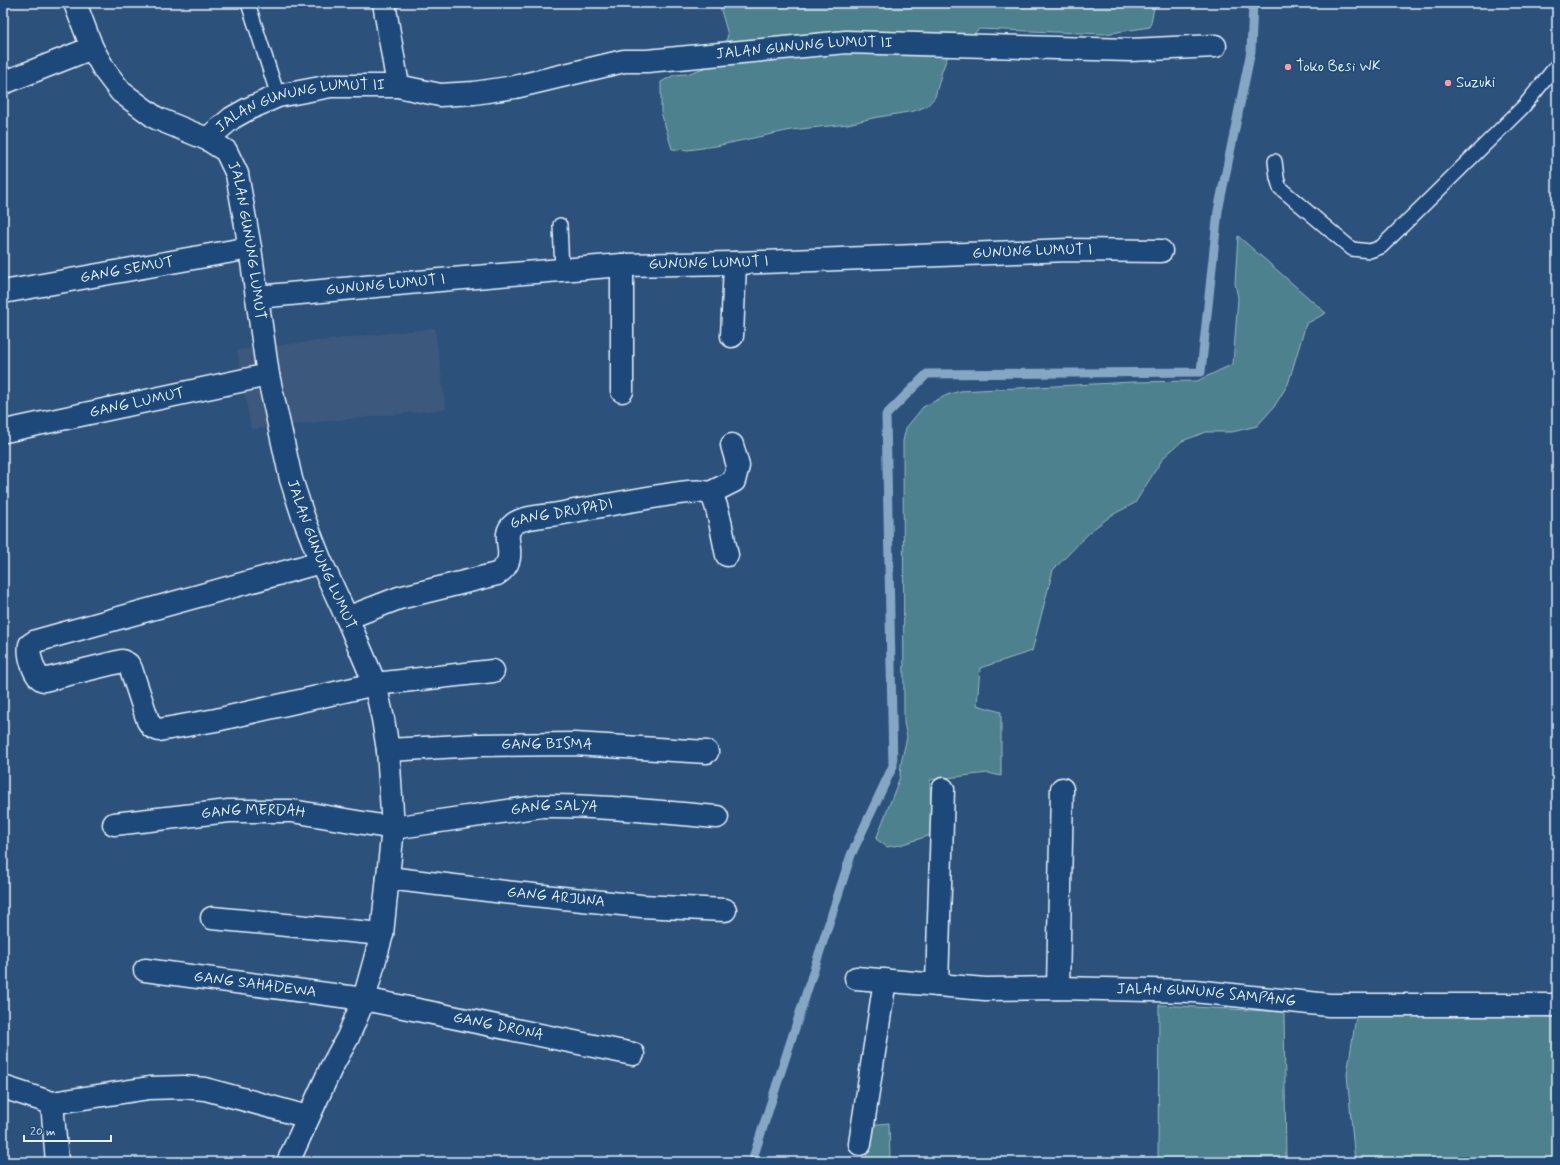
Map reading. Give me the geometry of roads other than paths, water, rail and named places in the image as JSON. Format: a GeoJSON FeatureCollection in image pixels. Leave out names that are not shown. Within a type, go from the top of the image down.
{"type":"FeatureCollection","features":[{"type":"Feature","properties":{"kind":"street","name":"JALAN GUNUNG LUMUT"},"geometry":{"type":"LineString","coordinates":[[74,3],[92,48],[105,71],[121,92],[156,118],[207,138],[226,151],[237,174],[250,248],[268,375],[291,479],[303,516],[321,562],[375,684],[383,719],[388,750],[393,828],[382,934],[364,999],[348,1037],[331,1068],[288,1162]]}},
{"type":"Feature","properties":{"kind":"street","name":"JALAN GUNUNG LUMUT II"},"geometry":{"type":"LineString","coordinates":[[384,3],[398,86]]}},
{"type":"Feature","properties":{"kind":"street","name":"JALAN GUNUNG LUMUT II"},"geometry":{"type":"LineString","coordinates":[[207,138],[232,118],[248,109],[278,96],[331,86],[398,86],[440,95],[474,93],[515,88],[624,61],[647,61],[846,42],[1130,50],[1215,46]]}},
{"type":"Feature","properties":{"kind":"street"},"geometry":{"type":"LineString","coordinates":[[3,83],[92,48]]}},
{"type":"Feature","properties":{"kind":"street","name":"GANG SEMUT"},"geometry":{"type":"LineString","coordinates":[[3,292],[250,248]]}},
{"type":"Feature","properties":{"kind":"street","name":"GUNUNG LUMUT I"},"geometry":{"type":"LineString","coordinates":[[257,297],[622,265],[735,263],[1068,250],[1161,251]]}},
{"type":"Feature","properties":{"kind":"street"},"geometry":{"type":"LineString","coordinates":[[732,336],[735,263]]}},
{"type":"Feature","properties":{"kind":"street"},"geometry":{"type":"LineString","coordinates":[[622,265],[622,391]]}},
{"type":"Feature","properties":{"kind":"street","name":"GANG LUMUT"},"geometry":{"type":"LineString","coordinates":[[5,431],[268,375]]}},
{"type":"Feature","properties":{"kind":"street"},"geometry":{"type":"LineString","coordinates":[[727,555],[714,499],[710,493],[734,481],[738,466],[732,445]]}},
{"type":"Feature","properties":{"kind":"street","name":"GANG DRUPADI"},"geometry":{"type":"LineString","coordinates":[[347,618],[399,598],[496,574],[504,569],[508,561],[509,528],[515,523],[532,518],[673,494],[710,493]]}},
{"type":"Feature","properties":{"kind":"street"},"geometry":{"type":"LineString","coordinates":[[321,562],[36,641],[30,645],[29,650],[36,676],[44,680],[122,661],[128,664],[131,669],[148,721],[152,727],[159,730],[216,720],[375,684],[494,671]]}},
{"type":"Feature","properties":{"kind":"street","name":"GANG BISMA"},"geometry":{"type":"LineString","coordinates":[[388,750],[479,745],[574,744],[707,752]]}},
{"type":"Feature","properties":{"kind":"street"},"geometry":{"type":"LineString","coordinates":[[937,985],[943,789]]}},
{"type":"Feature","properties":{"kind":"street"},"geometry":{"type":"LineString","coordinates":[[1058,988],[1062,789]]}},
{"type":"Feature","properties":{"kind":"street","name":"GANG SALYA"},"geometry":{"type":"LineString","coordinates":[[393,828],[542,806],[616,808],[717,817]]}},
{"type":"Feature","properties":{"kind":"street","name":"GANG MERDAH"},"geometry":{"type":"LineString","coordinates":[[114,824],[229,811],[292,811],[393,828]]}},
{"type":"Feature","properties":{"kind":"street","name":"GANG ARJUNA"},"geometry":{"type":"LineString","coordinates":[[388,878],[504,892],[633,905],[725,910]]}},
{"type":"Feature","properties":{"kind":"street"},"geometry":{"type":"LineString","coordinates":[[212,918],[382,934]]}},
{"type":"Feature","properties":{"kind":"street","name":"GANG SAHADEWA"},"geometry":{"type":"LineString","coordinates":[[145,970],[364,999]]}},
{"type":"Feature","properties":{"kind":"street","name":"JALAN GUNUNG SAMPANG"},"geometry":{"type":"LineString","coordinates":[[856,978],[985,989],[1058,988],[1194,991],[1329,1005],[1557,1006]]}},
{"type":"Feature","properties":{"kind":"street"},"geometry":{"type":"LineString","coordinates":[[860,1144],[885,980]]}},
{"type":"Feature","properties":{"kind":"street","name":"GANG DRONA"},"geometry":{"type":"LineString","coordinates":[[364,999],[633,1054]]}},
{"type":"Feature","properties":{"kind":"street"},"geometry":{"type":"LineString","coordinates":[[3,1087],[52,1103],[149,1088],[183,1087],[205,1089],[308,1117]]}},
{"type":"Feature","properties":{"kind":"street"},"geometry":{"type":"LineString","coordinates":[[52,1103],[57,1162]]}},
{"type":"Feature","properties":{"kind":"lane"},"geometry":{"type":"LineString","coordinates":[[248,3],[278,96]]}},
{"type":"Feature","properties":{"kind":"lane"},"geometry":{"type":"LineString","coordinates":[[1275,161],[1280,188],[1352,249],[1370,251],[1381,248],[1524,106],[1557,65]]}},
{"type":"Feature","properties":{"kind":"lane"},"geometry":{"type":"LineString","coordinates":[[560,225],[562,270]]}},
{"type":"Feature","properties":{"kind":"waterway"},"geometry":{"type":"LineString","coordinates":[[754,1162],[754,1155],[851,855],[893,766],[886,415],[927,374],[1201,372],[1218,211],[1251,51],[1253,3]]}},
{"type":"Feature","properties":{"kind":"place","name":"Toko Besi WK"},"geometry":{"type":"Point","coordinates":[1288,67]}},
{"type":"Feature","properties":{"kind":"place","name":"Suzuki"},"geometry":{"type":"Point","coordinates":[1448,83]}}]}
